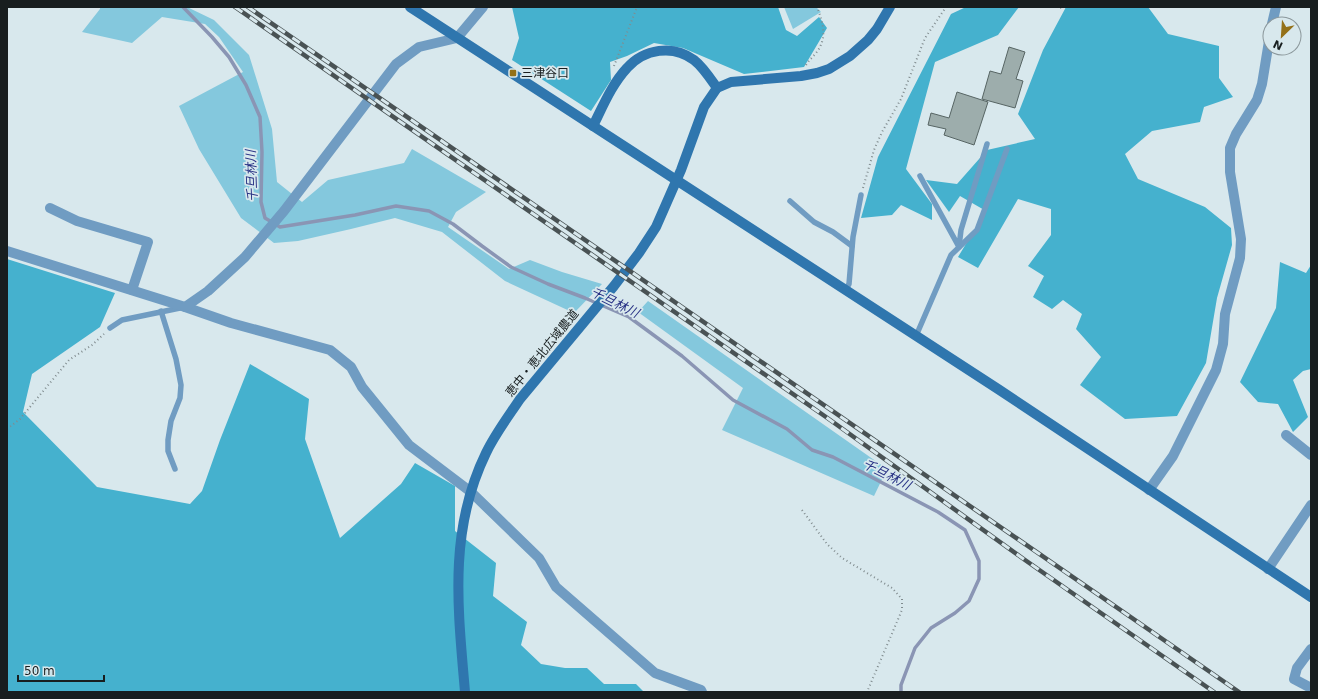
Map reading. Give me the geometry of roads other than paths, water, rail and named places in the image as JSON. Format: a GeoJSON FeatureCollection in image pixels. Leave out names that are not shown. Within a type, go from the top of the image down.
{"type":"FeatureCollection","features":[{"type":"Feature","properties":{"kind":"street"},"geometry":{"type":"LineString","coordinates":[[410,7],[846,290],[1311,597]]}},
{"type":"Feature","properties":{"kind":"street"},"geometry":{"type":"LineString","coordinates":[[185,307],[208,291],[245,257],[284,210],[396,64],[419,47],[457,38],[483,7]]}},
{"type":"Feature","properties":{"kind":"street"},"geometry":{"type":"LineString","coordinates":[[593,126],[619,79],[627,68],[639,58],[650,52],[660,50],[682,54],[693,60],[704,70],[717,88],[731,82],[806,76],[816,74],[834,66],[859,49],[877,30],[890,7]]}},
{"type":"Feature","properties":{"kind":"street"},"geometry":{"type":"LineString","coordinates":[[1149,490],[1173,456],[1216,370],[1223,344],[1224,314],[1240,258],[1241,246],[1230,172],[1230,148],[1236,134],[1258,95],[1264,75],[1267,56]]}},
{"type":"Feature","properties":{"kind":"street","name":"恵中・恵北広域農道"},"geometry":{"type":"LineString","coordinates":[[465,692],[459,621],[458,576],[460,539],[471,492],[486,453],[520,399],[614,286],[639,253],[656,227],[681,170],[704,107],[717,88]]}},
{"type":"Feature","properties":{"kind":"street"},"geometry":{"type":"LineString","coordinates":[[50,208],[77,221],[148,242],[132,290]]}},
{"type":"Feature","properties":{"kind":"street"},"geometry":{"type":"LineString","coordinates":[[7,251],[231,323],[330,350],[350,367],[362,387],[393,428],[409,446],[471,492],[539,558],[556,587],[655,673],[701,690],[702,692]]}},
{"type":"Feature","properties":{"kind":"street"},"geometry":{"type":"LineString","coordinates":[[1286,435],[1311,455]]}},
{"type":"Feature","properties":{"kind":"street"},"geometry":{"type":"LineString","coordinates":[[1268,569],[1311,505]]}},
{"type":"Feature","properties":{"kind":"street"},"geometry":{"type":"LineString","coordinates":[[1311,649],[1297,668],[1294,679],[1311,688]]}},
{"type":"Feature","properties":{"kind":"lane"},"geometry":{"type":"LineString","coordinates":[[959,247],[961,230],[987,144]]}},
{"type":"Feature","properties":{"kind":"lane"},"geometry":{"type":"LineString","coordinates":[[916,336],[951,255],[977,230],[1007,149]]}},
{"type":"Feature","properties":{"kind":"lane"},"geometry":{"type":"LineString","coordinates":[[920,176],[959,247]]}},
{"type":"Feature","properties":{"kind":"lane"},"geometry":{"type":"LineString","coordinates":[[846,290],[850,284],[852,246],[861,195]]}},
{"type":"Feature","properties":{"kind":"lane"},"geometry":{"type":"LineString","coordinates":[[790,201],[814,222],[833,232],[852,246]]}},
{"type":"Feature","properties":{"kind":"lane"},"geometry":{"type":"LineString","coordinates":[[110,328],[122,320],[185,307]]}},
{"type":"Feature","properties":{"kind":"lane"},"geometry":{"type":"LineString","coordinates":[[161,311],[176,358],[181,385],[180,398],[171,421],[168,440],[168,451],[175,469]]}},
{"type":"Feature","properties":{"kind":"waterway","name":"千旦林川"},"geometry":{"type":"LineString","coordinates":[[183,7],[229,57],[246,85],[260,117],[262,152],[261,202],[265,218],[280,227],[355,215],[396,206],[429,211],[453,224],[511,267],[548,284],[629,317],[682,356],[733,400],[787,429],[812,450],[833,457],[938,512],[965,530],[979,561],[979,579],[969,601],[955,613],[931,628],[915,648],[901,685],[901,692]]}},
{"type":"Feature","properties":{"kind":"railway"},"geometry":{"type":"LineString","coordinates":[[235,7],[826,417],[1025,560],[1214,692]]}},
{"type":"Feature","properties":{"kind":"railway"},"geometry":{"type":"LineString","coordinates":[[248,7],[1239,692]]}},
{"type":"Feature","properties":{"kind":"place","name":"三津谷口"},"geometry":{"type":"Point","coordinates":[513,73]}}]}
